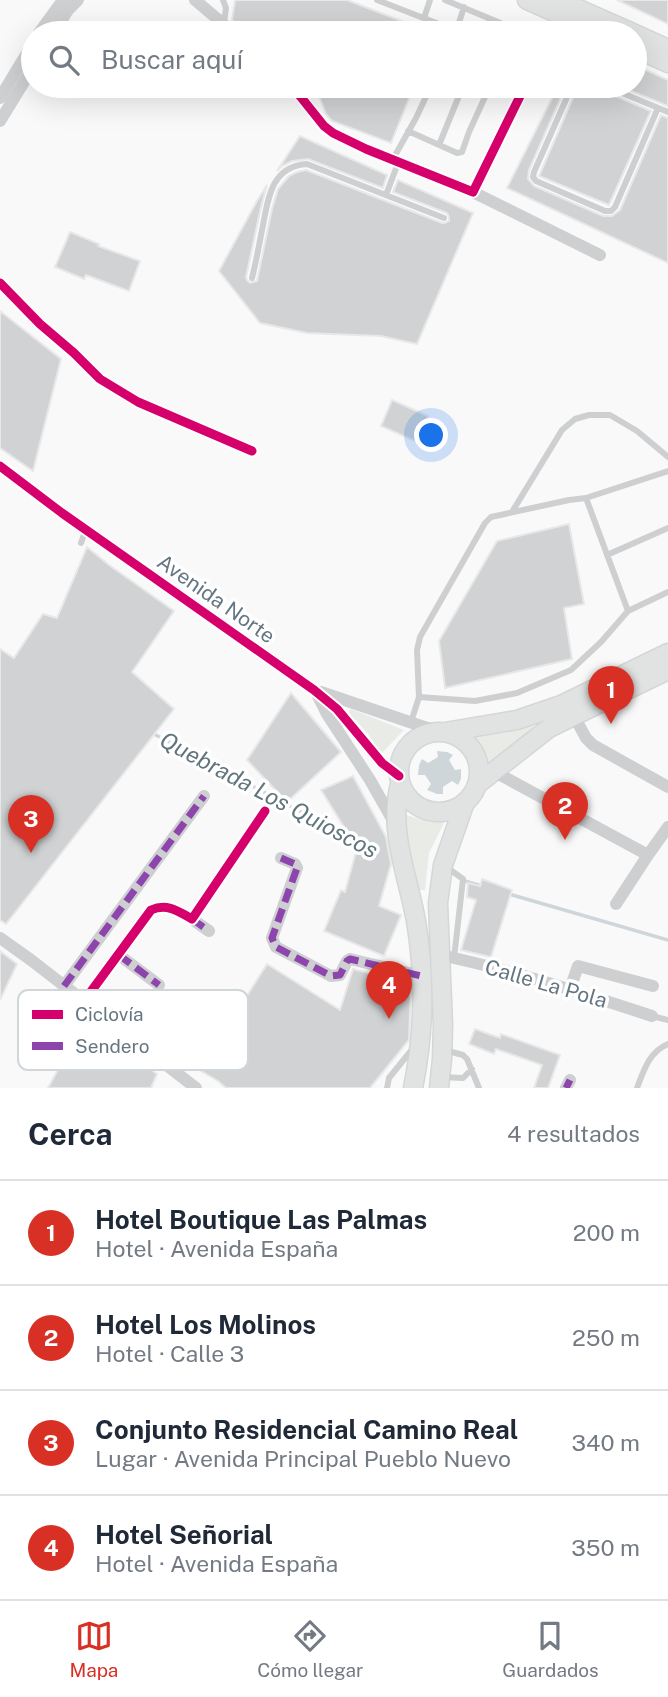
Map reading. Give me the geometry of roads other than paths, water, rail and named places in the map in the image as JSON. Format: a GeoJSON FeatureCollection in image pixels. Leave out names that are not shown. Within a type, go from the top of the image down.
{"type":"FeatureCollection","features":[{"type":"Feature","properties":{"kind":"main road"},"geometry":{"type":"LineString","coordinates":[[527,0],[596,21]]}},
{"type":"Feature","properties":{"kind":"main road"},"geometry":{"type":"LineString","coordinates":[[559,8],[581,21]]}},
{"type":"Feature","properties":{"kind":"main road"},"geometry":{"type":"LineString","coordinates":[[647,40],[668,49]]}},
{"type":"Feature","properties":{"kind":"main road"},"geometry":{"type":"LineString","coordinates":[[647,53],[668,63]]}},
{"type":"Feature","properties":{"kind":"main road"},"geometry":{"type":"LineString","coordinates":[[413,1088],[419,1046],[421,976],[416,923],[396,826],[400,763],[405,750],[414,740],[426,734],[517,720],[561,705],[668,653]]}},
{"type":"Feature","properties":{"kind":"main road"},"geometry":{"type":"LineString","coordinates":[[479,783],[549,728],[668,670]]}},
{"type":"Feature","properties":{"kind":"main road"},"geometry":{"type":"LineString","coordinates":[[400,780],[406,795],[415,805],[427,811],[452,811],[464,805],[473,795],[479,783],[478,760],[466,741],[456,735],[442,732]]}},
{"type":"Feature","properties":{"kind":"main road"},"geometry":{"type":"LineString","coordinates":[[440,1082],[447,957],[438,927],[438,903],[443,865],[464,805]]}},
{"type":"Feature","properties":{"kind":"street"},"geometry":{"type":"LineString","coordinates":[[48,21],[63,0]]}},
{"type":"Feature","properties":{"kind":"street"},"geometry":{"type":"LineString","coordinates":[[61,21],[78,0]]}},
{"type":"Feature","properties":{"kind":"street"},"geometry":{"type":"LineString","coordinates":[[195,0],[219,21]]}},
{"type":"Feature","properties":{"kind":"street"},"geometry":{"type":"LineString","coordinates":[[0,97],[21,63]]}},
{"type":"Feature","properties":{"kind":"street"},"geometry":{"type":"LineString","coordinates":[[0,121],[21,86]]}},
{"type":"Feature","properties":{"kind":"street"},"geometry":{"type":"LineString","coordinates":[[302,98],[332,133],[473,191],[600,255]]}},
{"type":"Feature","properties":{"kind":"street"},"geometry":{"type":"LineString","coordinates":[[473,191],[519,98]]}},
{"type":"Feature","properties":{"kind":"street"},"geometry":{"type":"LineString","coordinates":[[0,283],[100,379],[138,402],[252,451]]}},
{"type":"Feature","properties":{"kind":"street","name":"Avenida Norte"},"geometry":{"type":"LineString","coordinates":[[0,466],[314,690],[337,709],[382,763],[400,780]]}},
{"type":"Feature","properties":{"kind":"street"},"geometry":{"type":"LineString","coordinates":[[314,690],[396,826]]}},
{"type":"Feature","properties":{"kind":"street","name":"Avenida Norte"},"geometry":{"type":"LineString","coordinates":[[314,690],[442,732]]}},
{"type":"Feature","properties":{"kind":"street"},"geometry":{"type":"LineString","coordinates":[[574,716],[593,745],[668,787]]}},
{"type":"Feature","properties":{"kind":"street"},"geometry":{"type":"LineString","coordinates":[[495,772],[648,855]]}},
{"type":"Feature","properties":{"kind":"street"},"geometry":{"type":"LineString","coordinates":[[64,986],[204,796]]}},
{"type":"Feature","properties":{"kind":"street"},"geometry":{"type":"LineString","coordinates":[[192,919],[265,811]]}},
{"type":"Feature","properties":{"kind":"street"},"geometry":{"type":"LineString","coordinates":[[616,904],[668,827]]}},
{"type":"Feature","properties":{"kind":"street"},"geometry":{"type":"LineString","coordinates":[[281,858],[298,868],[272,938],[276,947],[331,976],[340,975],[350,959],[421,976]]}},
{"type":"Feature","properties":{"kind":"street"},"geometry":{"type":"LineString","coordinates":[[92,990],[151,910],[164,906],[171,908],[209,931]]}},
{"type":"Feature","properties":{"kind":"street"},"geometry":{"type":"LineString","coordinates":[[0,938],[70,990]]}},
{"type":"Feature","properties":{"kind":"street"},"geometry":{"type":"LineString","coordinates":[[119,955],[159,985]]}},
{"type":"Feature","properties":{"kind":"street","name":"Calle La Pola"},"geometry":{"type":"LineString","coordinates":[[447,957],[570,989],[652,1016]]}},
{"type":"Feature","properties":{"kind":"street"},"geometry":{"type":"LineString","coordinates":[[570,989],[573,965],[653,986]]}},
{"type":"Feature","properties":{"kind":"street"},"geometry":{"type":"LineString","coordinates":[[173,1070],[196,1088]]}},
{"type":"Feature","properties":{"kind":"lane"},"geometry":{"type":"LineString","coordinates":[[223,0],[227,21]]}},
{"type":"Feature","properties":{"kind":"lane"},"geometry":{"type":"LineString","coordinates":[[400,8],[403,0]]}},
{"type":"Feature","properties":{"kind":"lane"},"geometry":{"type":"LineString","coordinates":[[424,18],[430,0]]}},
{"type":"Feature","properties":{"kind":"lane"},"geometry":{"type":"LineString","coordinates":[[445,0],[496,21]]}},
{"type":"Feature","properties":{"kind":"lane"},"geometry":{"type":"LineString","coordinates":[[382,1],[431,21]]}},
{"type":"Feature","properties":{"kind":"lane"},"geometry":{"type":"LineString","coordinates":[[460,21],[464,7]]}},
{"type":"Feature","properties":{"kind":"lane"},"geometry":{"type":"LineString","coordinates":[[386,195],[396,160],[425,98]]}},
{"type":"Feature","properties":{"kind":"lane"},"geometry":{"type":"LineString","coordinates":[[439,145],[458,98]]}},
{"type":"Feature","properties":{"kind":"lane"},"geometry":{"type":"LineString","coordinates":[[408,131],[457,153],[462,152],[485,98]]}},
{"type":"Feature","properties":{"kind":"lane"},"geometry":{"type":"LineString","coordinates":[[567,98],[533,177],[536,181],[605,211],[611,211],[615,207],[658,107]]}},
{"type":"Feature","properties":{"kind":"lane"},"geometry":{"type":"LineString","coordinates":[[635,98],[668,112]]}},
{"type":"Feature","properties":{"kind":"lane"},"geometry":{"type":"LineString","coordinates":[[253,278],[270,192],[284,171],[295,165],[307,164],[444,218]]}},
{"type":"Feature","properties":{"kind":"lane"},"geometry":{"type":"LineString","coordinates":[[512,512],[562,430],[575,419],[589,415],[610,415],[637,431],[668,457]]}},
{"type":"Feature","properties":{"kind":"lane"},"geometry":{"type":"LineString","coordinates":[[411,722],[419,697],[417,650],[420,637],[485,523],[491,517],[586,498],[668,471]]}},
{"type":"Feature","properties":{"kind":"lane"},"geometry":{"type":"LineString","coordinates":[[586,498],[628,611]]}},
{"type":"Feature","properties":{"kind":"lane"},"geometry":{"type":"LineString","coordinates":[[607,555],[668,528]]}},
{"type":"Feature","properties":{"kind":"lane"},"geometry":{"type":"LineString","coordinates":[[81,543],[86,529]]}},
{"type":"Feature","properties":{"kind":"lane"},"geometry":{"type":"LineString","coordinates":[[419,697],[475,701],[517,693],[572,670],[628,611],[668,592]]}},
{"type":"Feature","properties":{"kind":"lane"},"geometry":{"type":"LineString","coordinates":[[443,865],[463,879],[447,957]]}},
{"type":"Feature","properties":{"kind":"lane"},"geometry":{"type":"LineString","coordinates":[[652,1016],[668,1020]]}},
{"type":"Feature","properties":{"kind":"lane"},"geometry":{"type":"LineString","coordinates":[[638,1088],[647,1062],[661,1047],[668,1044]]}},
{"type":"Feature","properties":{"kind":"lane"},"geometry":{"type":"LineString","coordinates":[[387,1088],[389,1078],[410,1052],[419,1046]]}},
{"type":"Feature","properties":{"kind":"lane"},"geometry":{"type":"LineString","coordinates":[[443,1049],[463,1055],[467,1059],[479,1088]]}},
{"type":"Feature","properties":{"kind":"lane"},"geometry":{"type":"LineString","coordinates":[[440,1082],[463,1078],[472,1069]]}},
{"type":"Feature","properties":{"kind":"waterway","name":"Quebrada Los Quioscos"},"geometry":{"type":"LineString","coordinates":[[152,733],[352,839]]}},
{"type":"Feature","properties":{"kind":"waterway","name":"Quebrada Los Quioscos"},"geometry":{"type":"LineString","coordinates":[[465,881],[485,887]]}},
{"type":"Feature","properties":{"kind":"waterway","name":"Quebrada Los Quioscos"},"geometry":{"type":"LineString","coordinates":[[509,894],[668,940]]}},
{"type":"Feature","properties":{"kind":"place","name":"Hotel Boutique Las Palmas"},"geometry":{"type":"Point","coordinates":[611,724]}},
{"type":"Feature","properties":{"kind":"place","name":"Hotel Los Molinos"},"geometry":{"type":"Point","coordinates":[565,840]}},
{"type":"Feature","properties":{"kind":"place","name":"Conjunto Residencial Camino Real"},"geometry":{"type":"Point","coordinates":[31,853]}},
{"type":"Feature","properties":{"kind":"place","name":"Hotel Señorial"},"geometry":{"type":"Point","coordinates":[389,1019]}}]}
